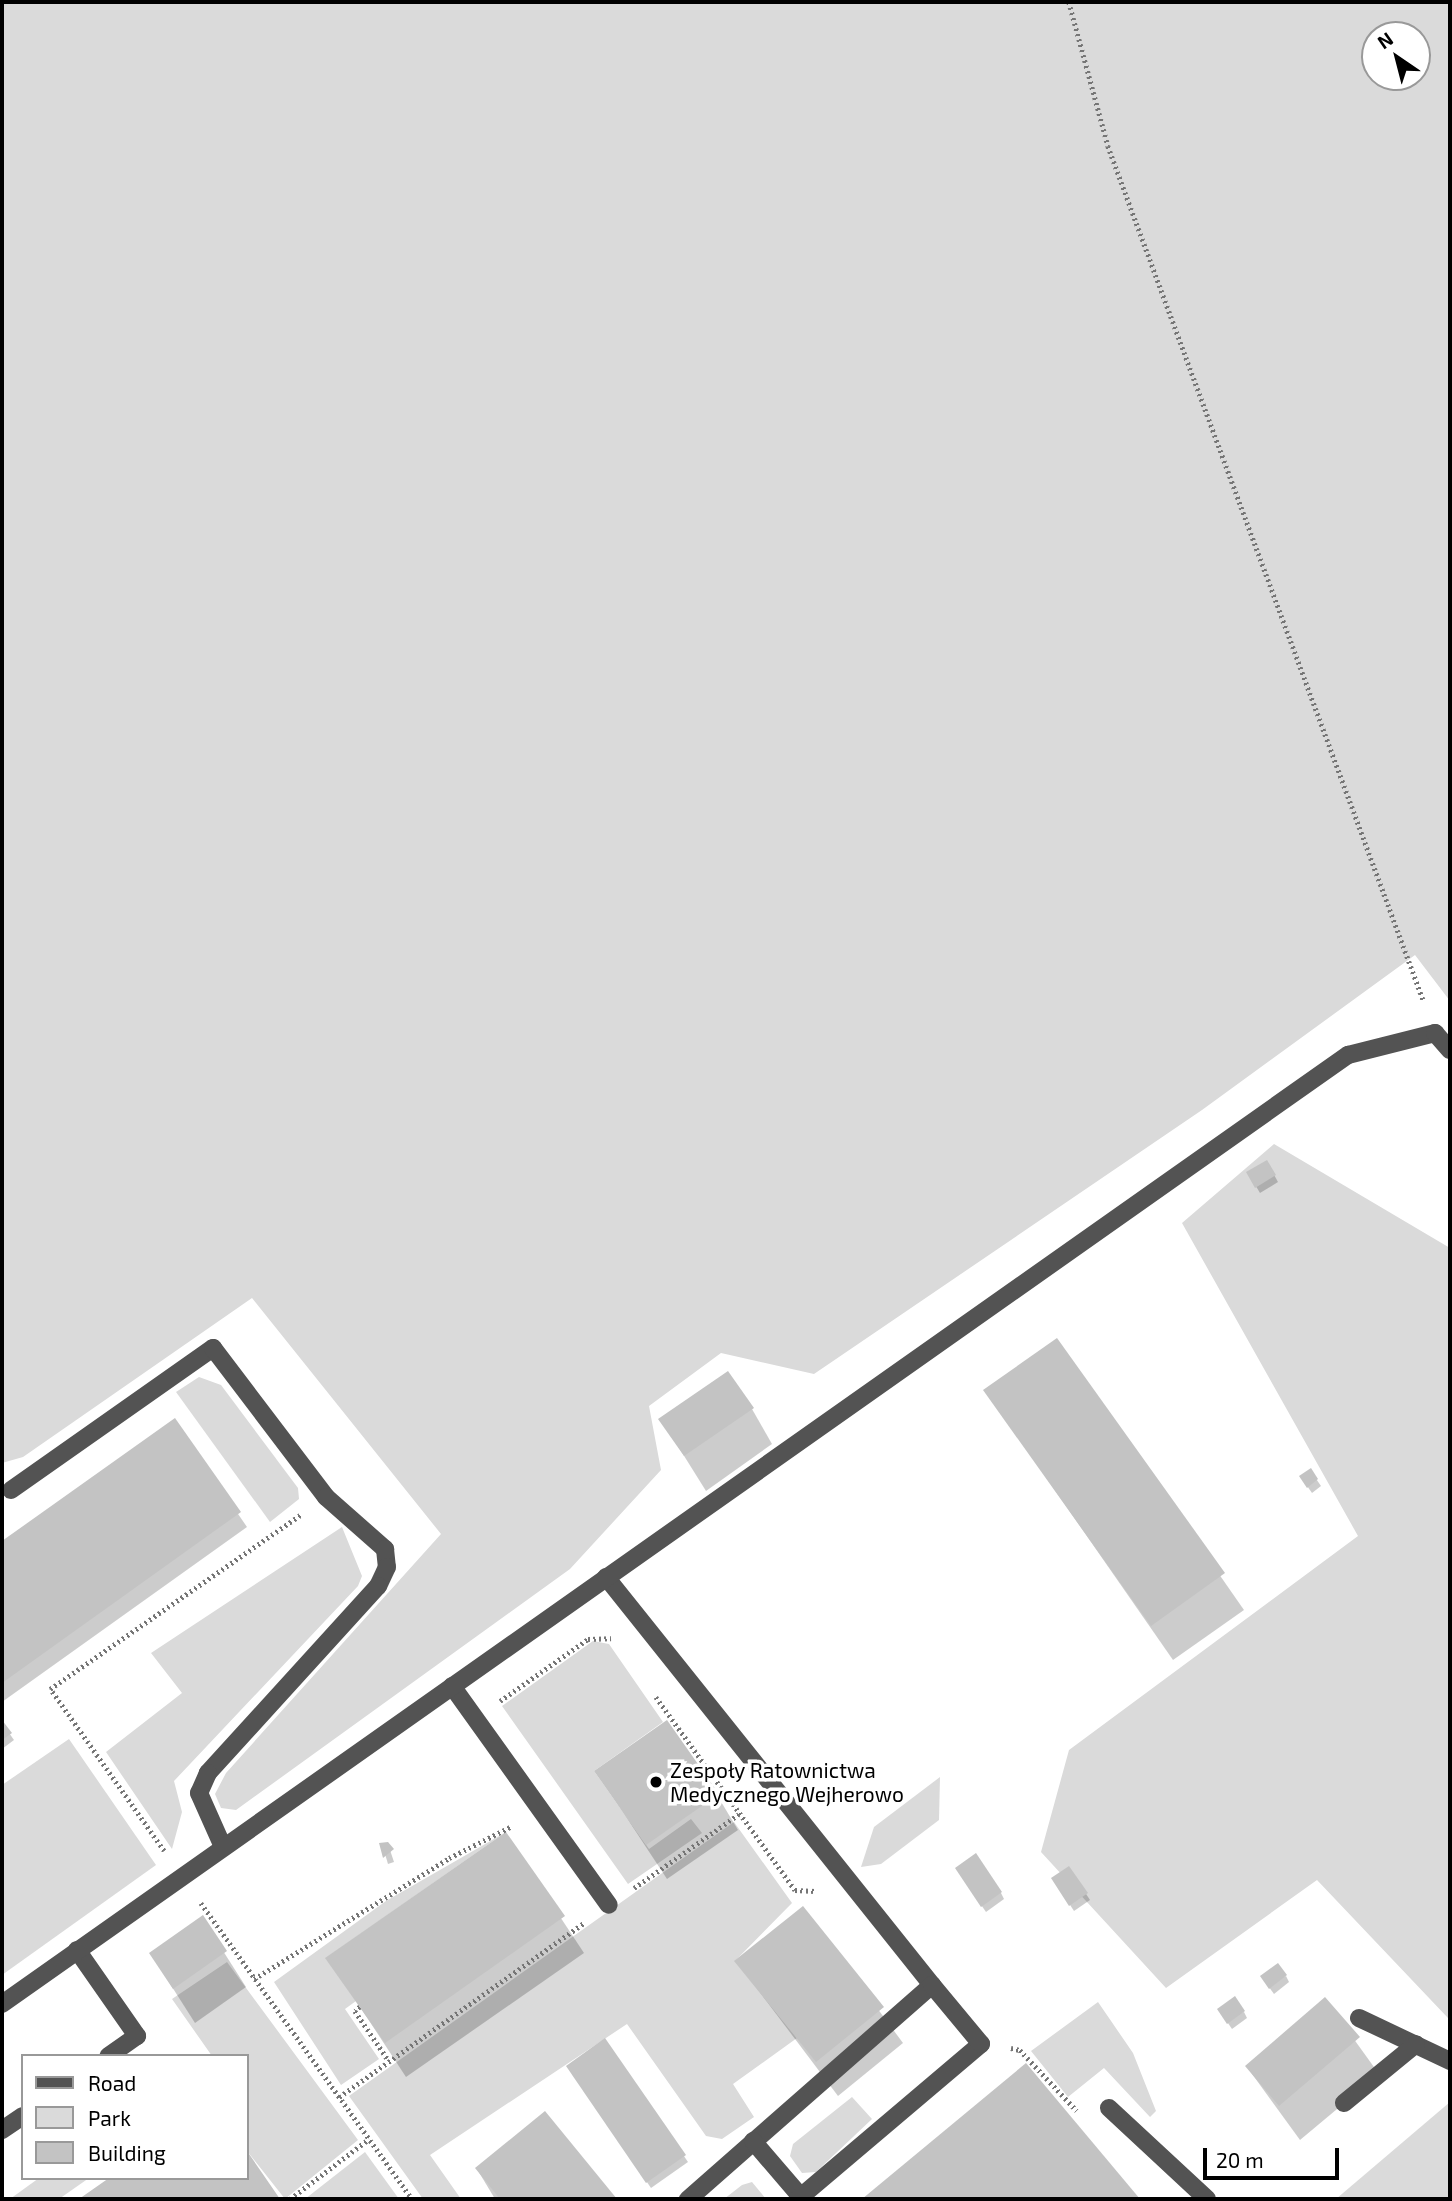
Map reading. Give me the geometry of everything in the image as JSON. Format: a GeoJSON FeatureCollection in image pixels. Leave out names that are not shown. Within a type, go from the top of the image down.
{"type":"FeatureCollection","features":[{"type":"Feature","properties":{"kind":"lane"},"geometry":{"type":"LineString","coordinates":[[2,2004],[1348,1055],[1435,1033],[1450,1050]]}},
{"type":"Feature","properties":{"kind":"lane"},"geometry":{"type":"LineString","coordinates":[[11,1490],[213,1348],[326,1496],[385,1549],[387,1567],[378,1586],[208,1773],[199,1793],[223,1847]]}},
{"type":"Feature","properties":{"kind":"lane"},"geometry":{"type":"LineString","coordinates":[[606,1577],[982,2044],[799,2198],[753,2141]]}},
{"type":"Feature","properties":{"kind":"lane"},"geometry":{"type":"LineString","coordinates":[[452,1686],[609,1905]]}},
{"type":"Feature","properties":{"kind":"lane"},"geometry":{"type":"LineString","coordinates":[[77,1950],[137,2036],[111,2054]]}},
{"type":"Feature","properties":{"kind":"lane"},"geometry":{"type":"LineString","coordinates":[[688,2199],[932,1985]]}},
{"type":"Feature","properties":{"kind":"lane"},"geometry":{"type":"LineString","coordinates":[[1359,2018],[1450,2061]]}},
{"type":"Feature","properties":{"kind":"lane"},"geometry":{"type":"LineString","coordinates":[[1344,2102],[1416,2044]]}},
{"type":"Feature","properties":{"kind":"lane"},"geometry":{"type":"LineString","coordinates":[[1109,2108],[1207,2199]]}},
{"type":"Feature","properties":{"kind":"lane"},"geometry":{"type":"LineString","coordinates":[[2,2130],[21,2117]]}},
{"type":"Feature","properties":{"kind":"path"},"geometry":{"type":"LineString","coordinates":[[1069,2],[1108,146],[1435,1033]]}},
{"type":"Feature","properties":{"kind":"path"},"geometry":{"type":"LineString","coordinates":[[475,1718],[588,1639],[616,1640]]}},
{"type":"Feature","properties":{"kind":"path"},"geometry":{"type":"LineString","coordinates":[[646,1684],[795,1890],[859,1894]]}},
{"type":"Feature","properties":{"kind":"path"},"geometry":{"type":"LineString","coordinates":[[339,2097],[739,1814]]}},
{"type":"Feature","properties":{"kind":"path"},"geometry":{"type":"LineString","coordinates":[[254,1979],[449,1858],[523,1821]]}},
{"type":"Feature","properties":{"kind":"path"},"geometry":{"type":"LineString","coordinates":[[360,2007],[355,2011],[389,2061]]}},
{"type":"Feature","properties":{"kind":"path"},"geometry":{"type":"LineString","coordinates":[[1020,2050],[1067,2100]]}},
{"type":"Feature","properties":{"kind":"path"},"geometry":{"type":"LineString","coordinates":[[290,2199],[369,2139]]}},
{"type":"Feature","properties":{"kind":"green space"},"geometry":{"type":"Polygon","coordinates":[[[2,2],[1450,2],[1450,1001],[1415,955],[1202,1110],[814,1374],[721,1353],[649,1406],[661,1470],[570,1569],[236,1810],[221,1808],[215,1794],[226,1773],[441,1534],[252,1298],[23,1457],[2,1463],[2,2]]]}},
{"type":"Feature","properties":{"kind":"green space"},"geometry":{"type":"Polygon","coordinates":[[[1274,1144],[1450,1248],[1448,2018],[1317,1880],[1166,1988],[1041,1852],[1069,1750],[1358,1536],[1182,1223],[1274,1144]]]}},
{"type":"Feature","properties":{"kind":"green space"},"geometry":{"type":"Polygon","coordinates":[[[199,1377],[221,1385],[298,1488],[299,1499],[270,1522],[176,1392],[199,1377]]]}},
{"type":"Feature","properties":{"kind":"green space"},"geometry":{"type":"Polygon","coordinates":[[[342,1527],[362,1576],[358,1586],[174,1781],[182,1812],[172,1849],[106,1752],[182,1693],[151,1653],[342,1527]]]}},
{"type":"Feature","properties":{"kind":"green space"},"geometry":{"type":"Polygon","coordinates":[[[593,1641],[609,1644],[663,1722],[594,1771],[649,1849],[691,1819],[702,1833],[628,1884],[502,1706],[593,1641]]]}},
{"type":"Feature","properties":{"kind":"green space"},"geometry":{"type":"Polygon","coordinates":[[[69,1739],[156,1865],[2,1975],[2,1785],[69,1739]]]}},
{"type":"Feature","properties":{"kind":"green space"},"geometry":{"type":"Polygon","coordinates":[[[940,1777],[939,1820],[881,1864],[861,1867],[874,1827],[940,1777]]]}},
{"type":"Feature","properties":{"kind":"green space"},"geometry":{"type":"Polygon","coordinates":[[[734,1822],[792,1903],[735,1961],[797,2038],[733,2084],[754,2117],[722,2139],[706,2136],[627,2024],[430,2155],[461,2199],[423,2199],[349,2096],[734,1822]]]}},
{"type":"Feature","properties":{"kind":"green space"},"geometry":{"type":"Polygon","coordinates":[[[506,1832],[326,1958],[356,2001],[345,2009],[379,2059],[341,2085],[274,1982],[386,1901],[506,1832]]]}},
{"type":"Feature","properties":{"kind":"green space"},"geometry":{"type":"Polygon","coordinates":[[[227,1962],[358,2140],[285,2199],[248,2152],[248,2054],[211,2054],[172,1999],[227,1962]]]}},
{"type":"Feature","properties":{"kind":"green space"},"geometry":{"type":"Polygon","coordinates":[[[1098,2002],[1133,2053],[1156,2111],[1150,2117],[1104,2068],[1068,2097],[1031,2051],[1098,2002]]]}},
{"type":"Feature","properties":{"kind":"green space"},"geometry":{"type":"Polygon","coordinates":[[[852,2097],[872,2119],[816,2172],[802,2173],[790,2156],[793,2144],[852,2097]]]}},
{"type":"Feature","properties":{"kind":"green space"},"geometry":{"type":"Polygon","coordinates":[[[1450,2102],[1450,2199],[1336,2199],[1450,2102]]]}},
{"type":"Feature","properties":{"kind":"green space"},"geometry":{"type":"Polygon","coordinates":[[[365,2152],[399,2199],[305,2199],[365,2152]]]}},
{"type":"Feature","properties":{"kind":"green space"},"geometry":{"type":"Polygon","coordinates":[[[36,2180],[86,2180],[59,2199],[10,2199],[36,2180]]]}},
{"type":"Feature","properties":{"kind":"green space"},"geometry":{"type":"Polygon","coordinates":[[[752,2182],[766,2199],[724,2199],[742,2185],[752,2182]]]}},
{"type":"Feature","properties":{"kind":"building"},"geometry":{"type":"Polygon","coordinates":[[[1267,1160],[1276,1175],[1255,1188],[1246,1172],[1267,1160]]]}},
{"type":"Feature","properties":{"kind":"building"},"geometry":{"type":"Polygon","coordinates":[[[1057,1338],[1225,1573],[1151,1626],[983,1390],[1057,1338]]]}},
{"type":"Feature","properties":{"kind":"building"},"geometry":{"type":"Polygon","coordinates":[[[728,1371],[754,1408],[684,1456],[658,1419],[728,1371]]]}},
{"type":"Feature","properties":{"kind":"building"},"geometry":{"type":"Polygon","coordinates":[[[175,1418],[241,1512],[2,1683],[2,1541],[175,1418]]]}},
{"type":"Feature","properties":{"kind":"building"},"geometry":{"type":"Polygon","coordinates":[[[1311,1468],[1318,1479],[1307,1488],[1299,1476],[1311,1468]]]}},
{"type":"Feature","properties":{"kind":"building"},"geometry":{"type":"Polygon","coordinates":[[[2,1720],[12,1733],[2,1740],[2,1720]]]}},
{"type":"Feature","properties":{"kind":"building","name":"Zespoły Ratownictwa Medycznego Wejherowo"},"geometry":{"type":"Polygon","coordinates":[[[667,1720],[719,1794],[646,1845],[594,1771],[667,1720]]]}},
{"type":"Feature","properties":{"kind":"building"},"geometry":{"type":"Polygon","coordinates":[[[506,1832],[565,1916],[385,2043],[325,1958],[506,1832]]]}},
{"type":"Feature","properties":{"kind":"building"},"geometry":{"type":"Polygon","coordinates":[[[388,1842],[394,1849],[383,1858],[379,1843],[388,1842]]]}},
{"type":"Feature","properties":{"kind":"building"},"geometry":{"type":"Polygon","coordinates":[[[976,1853],[1002,1892],[981,1907],[955,1868],[976,1853]]]}},
{"type":"Feature","properties":{"kind":"building"},"geometry":{"type":"Polygon","coordinates":[[[1069,1866],[1088,1893],[1069,1906],[1051,1878],[1069,1866]]]}},
{"type":"Feature","properties":{"kind":"building"},"geometry":{"type":"Polygon","coordinates":[[[803,1906],[884,2007],[816,2062],[734,1961],[803,1906]]]}},
{"type":"Feature","properties":{"kind":"building"},"geometry":{"type":"Polygon","coordinates":[[[203,1915],[227,1951],[173,1989],[149,1953],[203,1915]]]}},
{"type":"Feature","properties":{"kind":"building"},"geometry":{"type":"Polygon","coordinates":[[[1278,1963],[1287,1975],[1269,1989],[1260,1976],[1278,1963]]]}},
{"type":"Feature","properties":{"kind":"building"},"geometry":{"type":"Polygon","coordinates":[[[1235,1996],[1245,2011],[1227,2024],[1217,2009],[1235,1996]]]}},
{"type":"Feature","properties":{"kind":"building"},"geometry":{"type":"Polygon","coordinates":[[[1325,1997],[1360,2037],[1279,2106],[1245,2066],[1325,1997]]]}},
{"type":"Feature","properties":{"kind":"building"},"geometry":{"type":"Polygon","coordinates":[[[605,2038],[686,2155],[646,2183],[566,2066],[605,2038]]]}},
{"type":"Feature","properties":{"kind":"building"},"geometry":{"type":"Polygon","coordinates":[[[1026,2063],[1140,2199],[862,2199],[1026,2063]]]}},
{"type":"Feature","properties":{"kind":"building"},"geometry":{"type":"Polygon","coordinates":[[[545,2111],[617,2199],[500,2199],[475,2168],[545,2111]]]}},
{"type":"Feature","properties":{"kind":"building"},"geometry":{"type":"Polygon","coordinates":[[[248,2152],[280,2199],[79,2199],[106,2180],[248,2180],[248,2152]]]}},
{"type":"Feature","properties":{"kind":"place","name":"Zespoły Ratownictwa Medycznego Wejherowo"},"geometry":{"type":"Point","coordinates":[656,1782]}}]}
